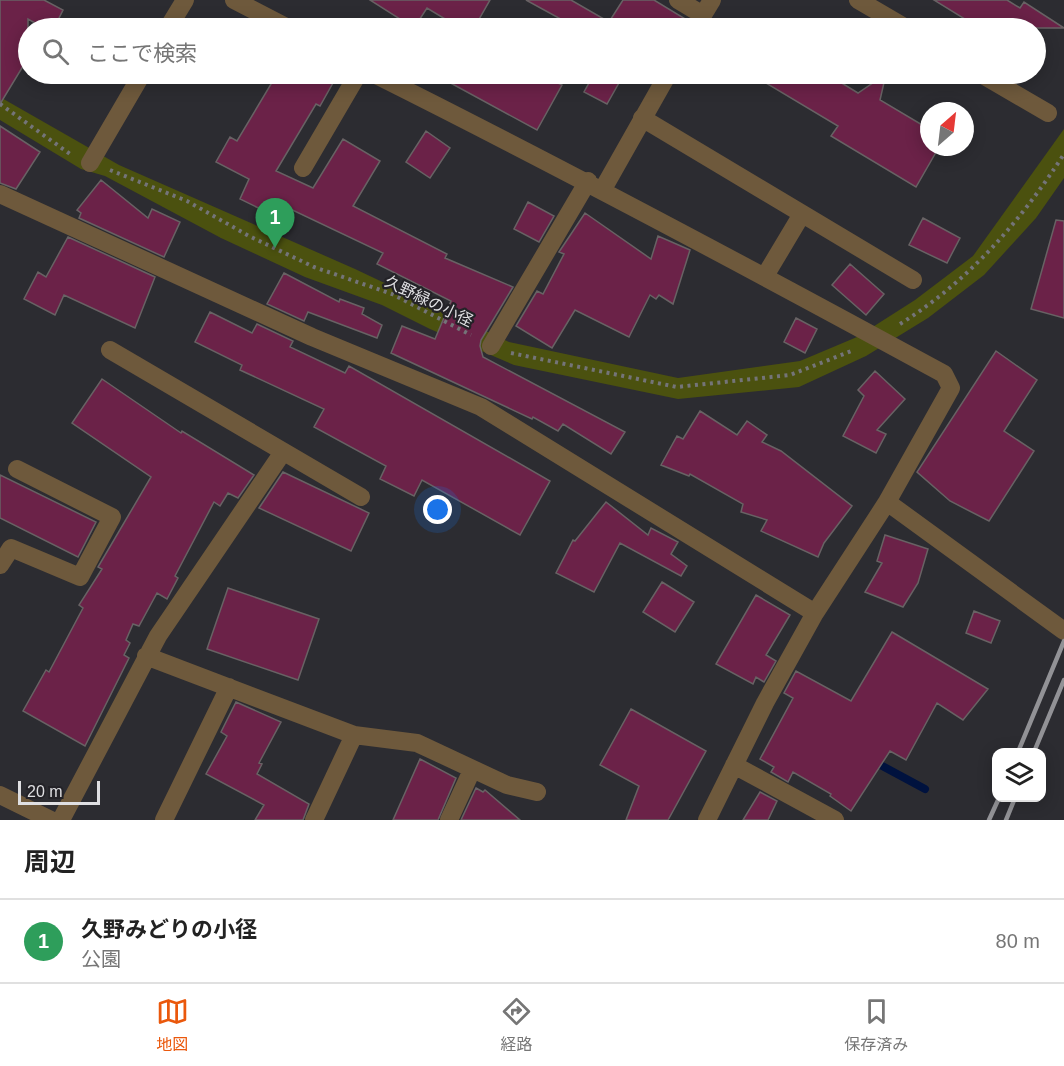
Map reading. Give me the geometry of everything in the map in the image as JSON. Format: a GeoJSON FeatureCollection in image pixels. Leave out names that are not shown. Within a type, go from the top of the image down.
{"type":"FeatureCollection","features":[{"type":"Feature","properties":{"kind":"street"},"geometry":{"type":"LineString","coordinates":[[174,18],[185,0]]}},
{"type":"Feature","properties":{"kind":"street"},"geometry":{"type":"LineString","coordinates":[[234,0],[269,18]]}},
{"type":"Feature","properties":{"kind":"street"},"geometry":{"type":"LineString","coordinates":[[678,0],[703,14]]}},
{"type":"Feature","properties":{"kind":"street"},"geometry":{"type":"LineString","coordinates":[[858,0],[889,18]]}},
{"type":"Feature","properties":{"kind":"street"},"geometry":{"type":"LineString","coordinates":[[90,163],[136,84]]}},
{"type":"Feature","properties":{"kind":"street"},"geometry":{"type":"LineString","coordinates":[[303,168],[352,84]]}},
{"type":"Feature","properties":{"kind":"street"},"geometry":{"type":"LineString","coordinates":[[394,84],[595,185],[765,276],[944,374],[951,388],[887,502],[815,613],[707,820]]}},
{"type":"Feature","properties":{"kind":"street"},"geometry":{"type":"LineString","coordinates":[[491,346],[662,84]]}},
{"type":"Feature","properties":{"kind":"street"},"geometry":{"type":"LineString","coordinates":[[998,84],[1047,113]]}},
{"type":"Feature","properties":{"kind":"street"},"geometry":{"type":"LineString","coordinates":[[642,118],[913,280]]}},
{"type":"Feature","properties":{"kind":"street"},"geometry":{"type":"LineString","coordinates":[[0,194],[312,337],[481,407],[815,613]]}},
{"type":"Feature","properties":{"kind":"street"},"geometry":{"type":"LineString","coordinates":[[765,276],[802,214]]}},
{"type":"Feature","properties":{"kind":"street"},"geometry":{"type":"LineString","coordinates":[[110,350],[361,497]]}},
{"type":"Feature","properties":{"kind":"street"},"geometry":{"type":"LineString","coordinates":[[61,820],[146,656],[283,452]]}},
{"type":"Feature","properties":{"kind":"street"},"geometry":{"type":"LineString","coordinates":[[0,565],[11,548],[80,577],[112,517],[17,470]]}},
{"type":"Feature","properties":{"kind":"street"},"geometry":{"type":"LineString","coordinates":[[887,502],[1064,631]]}},
{"type":"Feature","properties":{"kind":"street"},"geometry":{"type":"LineString","coordinates":[[146,656],[354,735],[417,743],[507,785],[537,792]]}},
{"type":"Feature","properties":{"kind":"street"},"geometry":{"type":"LineString","coordinates":[[164,820],[229,687]]}},
{"type":"Feature","properties":{"kind":"street"},"geometry":{"type":"LineString","coordinates":[[314,820],[354,735]]}},
{"type":"Feature","properties":{"kind":"street"},"geometry":{"type":"LineString","coordinates":[[734,765],[835,820]]}},
{"type":"Feature","properties":{"kind":"street"},"geometry":{"type":"LineString","coordinates":[[450,820],[472,770]]}},
{"type":"Feature","properties":{"kind":"street"},"geometry":{"type":"LineString","coordinates":[[0,795],[51,820]]}},
{"type":"Feature","properties":{"kind":"path","name":"久野緑の小径"},"geometry":{"type":"LineString","coordinates":[[0,104],[65,152],[187,201],[249,236],[314,267],[392,294],[491,346],[520,356],[677,387],[790,375],[878,338],[946,292],[977,265],[1006,234],[1064,154]]}},
{"type":"Feature","properties":{"kind":"green space"},"geometry":{"type":"Polygon","coordinates":[[[0,97],[119,165],[355,269],[509,342],[678,378],[800,361],[857,337],[915,300],[973,256],[1064,129],[1064,178],[1036,218],[984,275],[928,318],[866,356],[799,387],[678,399],[514,365],[430,329],[382,305],[305,277],[221,238],[105,176],[81,169],[0,120],[0,97]]]}},
{"type":"Feature","properties":{"kind":"building"},"geometry":{"type":"Polygon","coordinates":[[[0,0],[44,0],[63,10],[59,18],[18,18],[18,74],[0,104],[0,0]]]}},
{"type":"Feature","properties":{"kind":"building"},"geometry":{"type":"Polygon","coordinates":[[[370,0],[490,0],[480,18],[444,18],[427,8],[420,18],[398,18],[370,0]]]}},
{"type":"Feature","properties":{"kind":"building"},"geometry":{"type":"Polygon","coordinates":[[[526,0],[571,0],[602,18],[559,18],[526,0]]]}},
{"type":"Feature","properties":{"kind":"building"},"geometry":{"type":"Polygon","coordinates":[[[623,0],[654,0],[684,18],[612,18],[623,0]]]}},
{"type":"Feature","properties":{"kind":"building"},"geometry":{"type":"Polygon","coordinates":[[[934,0],[1007,0],[1020,8],[1024,2],[1064,28],[1046,28],[1046,18],[963,18],[934,0]]]}},
{"type":"Feature","properties":{"kind":"building"},"geometry":{"type":"Polygon","coordinates":[[[271,84],[332,84],[320,106],[316,104],[276,171],[313,188],[343,139],[380,161],[353,206],[447,254],[445,258],[513,287],[481,340],[483,357],[625,432],[611,454],[563,424],[558,431],[533,417],[532,419],[391,353],[402,326],[435,339],[451,301],[377,264],[383,253],[282,205],[277,217],[240,199],[249,179],[216,162],[230,137],[237,141],[271,84]]]}},
{"type":"Feature","properties":{"kind":"building"},"geometry":{"type":"Polygon","coordinates":[[[452,84],[562,85],[537,130],[452,84]]]}},
{"type":"Feature","properties":{"kind":"building"},"geometry":{"type":"Polygon","coordinates":[[[588,84],[618,84],[607,104],[584,92],[588,84]]]}},
{"type":"Feature","properties":{"kind":"building"},"geometry":{"type":"Polygon","coordinates":[[[768,84],[843,84],[858,93],[871,84],[884,84],[880,100],[920,124],[920,156],[934,156],[916,187],[831,136],[838,126],[768,84]]]}},
{"type":"Feature","properties":{"kind":"building"},"geometry":{"type":"Polygon","coordinates":[[[0,126],[40,152],[16,189],[0,183],[0,126]]]}},
{"type":"Feature","properties":{"kind":"building"},"geometry":{"type":"Polygon","coordinates":[[[426,131],[450,148],[430,178],[406,162],[426,131]]]}},
{"type":"Feature","properties":{"kind":"building"},"geometry":{"type":"Polygon","coordinates":[[[101,180],[148,218],[152,209],[180,222],[164,257],[79,218],[81,213],[77,210],[101,180]]]}},
{"type":"Feature","properties":{"kind":"building"},"geometry":{"type":"Polygon","coordinates":[[[528,202],[554,216],[539,242],[514,229],[528,202]]]}},
{"type":"Feature","properties":{"kind":"building"},"geometry":{"type":"Polygon","coordinates":[[[585,213],[651,259],[658,236],[690,250],[673,304],[659,295],[656,299],[650,295],[629,337],[575,310],[552,348],[516,326],[537,291],[543,294],[564,254],[559,252],[585,213]]]}},
{"type":"Feature","properties":{"kind":"building"},"geometry":{"type":"Polygon","coordinates":[[[923,218],[960,238],[947,263],[909,245],[923,218]]]}},
{"type":"Feature","properties":{"kind":"building"},"geometry":{"type":"Polygon","coordinates":[[[1056,220],[1064,221],[1064,318],[1031,309],[1056,220]]]}},
{"type":"Feature","properties":{"kind":"building"},"geometry":{"type":"Polygon","coordinates":[[[68,237],[155,277],[135,328],[64,295],[55,315],[24,299],[38,272],[46,277],[68,237]]]}},
{"type":"Feature","properties":{"kind":"building"},"geometry":{"type":"Polygon","coordinates":[[[850,264],[884,294],[866,315],[832,285],[850,264]]]}},
{"type":"Feature","properties":{"kind":"building"},"geometry":{"type":"Polygon","coordinates":[[[284,273],[339,302],[340,299],[364,308],[362,314],[382,325],[377,338],[308,312],[304,321],[267,304],[284,273]]]}},
{"type":"Feature","properties":{"kind":"building"},"geometry":{"type":"Polygon","coordinates":[[[210,312],[252,333],[257,324],[293,341],[290,347],[345,373],[349,366],[550,481],[520,535],[422,480],[414,496],[380,479],[386,466],[314,427],[324,409],[240,370],[242,365],[195,342],[210,312]]]}},
{"type":"Feature","properties":{"kind":"building"},"geometry":{"type":"Polygon","coordinates":[[[796,318],[817,329],[805,353],[784,342],[796,318]]]}},
{"type":"Feature","properties":{"kind":"building"},"geometry":{"type":"Polygon","coordinates":[[[996,351],[1037,380],[1004,431],[1034,451],[989,521],[950,501],[917,472],[996,351]]]}},
{"type":"Feature","properties":{"kind":"building"},"geometry":{"type":"Polygon","coordinates":[[[875,371],[905,399],[877,430],[886,434],[876,453],[843,436],[864,396],[858,390],[875,371]]]}},
{"type":"Feature","properties":{"kind":"building"},"geometry":{"type":"Polygon","coordinates":[[[102,379],[181,433],[182,431],[254,475],[238,498],[228,493],[220,506],[214,502],[175,576],[178,578],[167,599],[157,593],[139,626],[133,624],[126,640],[130,643],[124,655],[129,658],[85,746],[23,711],[46,670],[49,672],[83,608],[79,605],[102,569],[98,567],[151,477],[72,423],[102,379]]]}},
{"type":"Feature","properties":{"kind":"building"},"geometry":{"type":"Polygon","coordinates":[[[700,411],[737,435],[747,421],[767,435],[762,442],[781,451],[852,506],[824,543],[818,557],[761,531],[767,520],[741,512],[743,504],[690,474],[689,476],[661,465],[677,436],[683,439],[700,411]]]}},
{"type":"Feature","properties":{"kind":"building"},"geometry":{"type":"Polygon","coordinates":[[[283,472],[369,513],[351,551],[259,508],[283,472]]]}},
{"type":"Feature","properties":{"kind":"building"},"geometry":{"type":"Polygon","coordinates":[[[0,475],[96,522],[78,557],[0,518],[0,475]]]}},
{"type":"Feature","properties":{"kind":"building"},"geometry":{"type":"Polygon","coordinates":[[[606,502],[648,535],[651,528],[678,542],[671,554],[687,566],[681,576],[620,543],[594,592],[556,573],[573,540],[575,541],[606,502]]]}},
{"type":"Feature","properties":{"kind":"building"},"geometry":{"type":"Polygon","coordinates":[[[885,535],[928,549],[918,583],[903,607],[865,592],[882,563],[877,561],[885,535]]]}},
{"type":"Feature","properties":{"kind":"building"},"geometry":{"type":"Polygon","coordinates":[[[662,582],[694,602],[675,632],[643,612],[662,582]]]}},
{"type":"Feature","properties":{"kind":"building"},"geometry":{"type":"Polygon","coordinates":[[[228,588],[319,619],[298,680],[207,649],[228,588]]]}},
{"type":"Feature","properties":{"kind":"building"},"geometry":{"type":"Polygon","coordinates":[[[756,595],[790,615],[766,655],[776,661],[764,682],[756,677],[753,684],[716,664],[756,595]]]}},
{"type":"Feature","properties":{"kind":"building"},"geometry":{"type":"Polygon","coordinates":[[[974,611],[1000,621],[991,643],[966,633],[974,611]]]}},
{"type":"Feature","properties":{"kind":"building"},"geometry":{"type":"Polygon","coordinates":[[[892,632],[988,689],[963,720],[937,703],[906,760],[890,751],[851,811],[830,796],[831,794],[793,772],[788,782],[771,772],[774,767],[760,759],[793,698],[784,693],[796,671],[851,701],[892,632]]]}},
{"type":"Feature","properties":{"kind":"building"},"geometry":{"type":"Polygon","coordinates":[[[236,702],[281,722],[259,763],[262,764],[257,774],[309,804],[303,820],[255,820],[264,805],[206,774],[227,736],[221,732],[236,702]]]}},
{"type":"Feature","properties":{"kind":"building"},"geometry":{"type":"Polygon","coordinates":[[[631,709],[706,751],[668,820],[626,820],[639,786],[600,765],[631,709]]]}},
{"type":"Feature","properties":{"kind":"building"},"geometry":{"type":"Polygon","coordinates":[[[420,759],[456,778],[438,820],[393,820],[420,759]]]}},
{"type":"Feature","properties":{"kind":"building"},"geometry":{"type":"Polygon","coordinates":[[[476,788],[483,792],[485,790],[520,820],[461,820],[476,788]]]}},
{"type":"Feature","properties":{"kind":"building"},"geometry":{"type":"Polygon","coordinates":[[[760,792],[777,801],[768,820],[743,820],[760,792]]]}},
{"type":"Feature","properties":{"kind":"waterway"},"geometry":{"type":"LineString","coordinates":[[873,761],[925,789]]}},
{"type":"Feature","properties":{"kind":"railway"},"geometry":{"type":"LineString","coordinates":[[1020,748],[1064,641]]}},
{"type":"Feature","properties":{"kind":"railway"},"geometry":{"type":"LineString","coordinates":[[1036,748],[1064,680]]}},
{"type":"Feature","properties":{"kind":"railway"},"geometry":{"type":"LineString","coordinates":[[989,820],[997,802]]}},
{"type":"Feature","properties":{"kind":"railway"},"geometry":{"type":"LineString","coordinates":[[1006,820],[1013,802]]}},
{"type":"Feature","properties":{"kind":"place","name":"久野みどりの小径"},"geometry":{"type":"Point","coordinates":[275,248]}}]}
